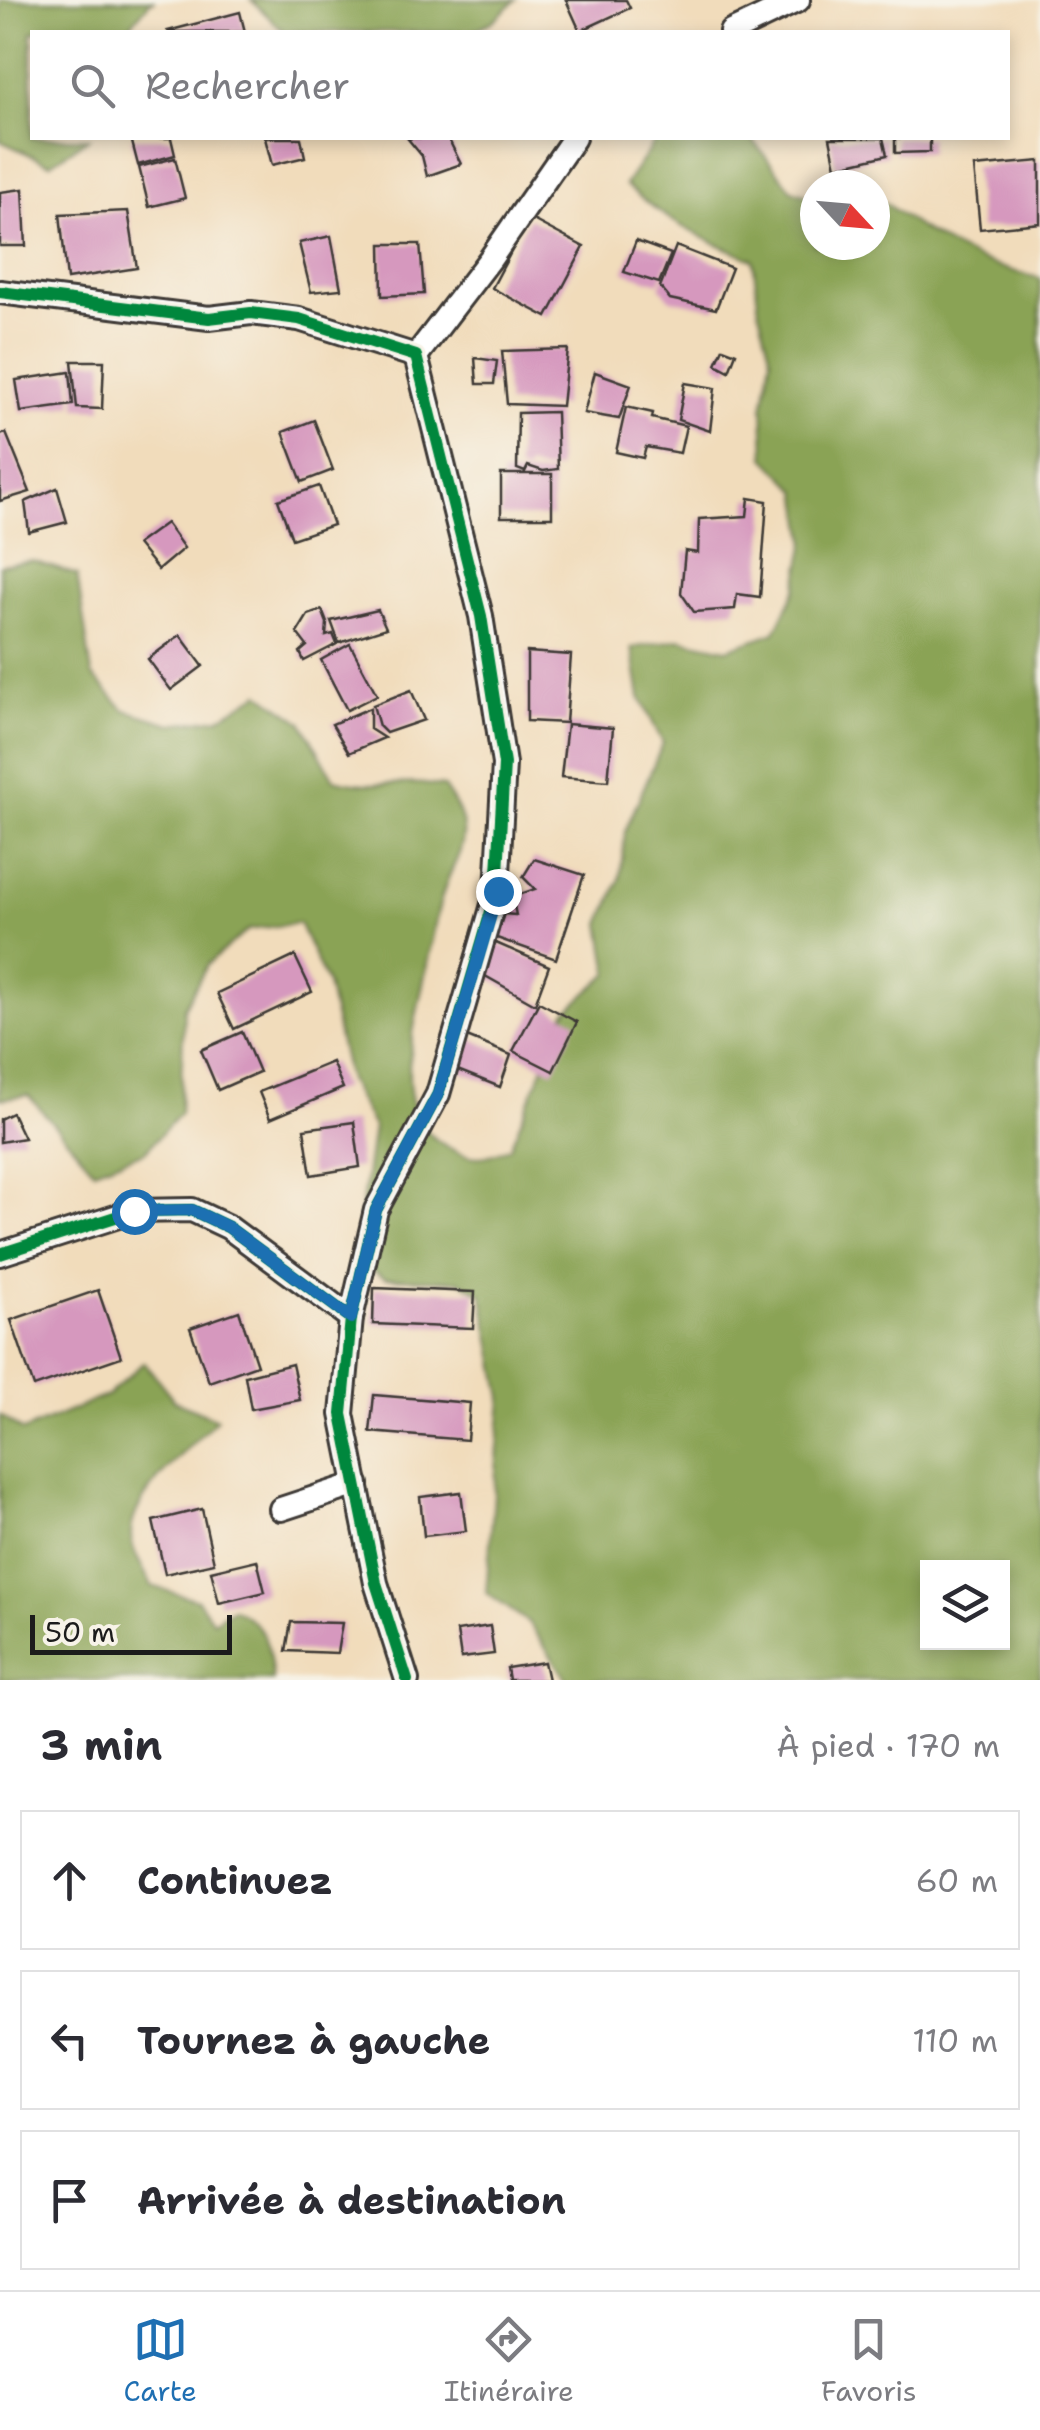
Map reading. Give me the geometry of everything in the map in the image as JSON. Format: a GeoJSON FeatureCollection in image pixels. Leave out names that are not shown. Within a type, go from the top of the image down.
{"type":"FeatureCollection","features":[{"type":"Feature","properties":{"kind":"street"},"geometry":{"type":"LineString","coordinates":[[735,30],[798,0]]}},
{"type":"Feature","properties":{"kind":"street"},"geometry":{"type":"LineString","coordinates":[[416,356],[491,258],[573,140]]}},
{"type":"Feature","properties":{"kind":"street"},"geometry":{"type":"LineString","coordinates":[[0,292],[210,318],[252,313],[299,319],[416,356]]}},
{"type":"Feature","properties":{"kind":"street"},"geometry":{"type":"LineString","coordinates":[[407,1680],[376,1583],[342,1414],[351,1318],[376,1210],[438,1094],[498,891],[504,764],[481,616],[416,356]]}},
{"type":"Feature","properties":{"kind":"street"},"geometry":{"type":"LineString","coordinates":[[0,1254],[134,1211],[192,1210],[228,1227],[351,1318]]}},
{"type":"Feature","properties":{"kind":"street"},"geometry":{"type":"LineString","coordinates":[[281,1509],[357,1484]]}},
{"type":"Feature","properties":{"kind":"green space"},"geometry":{"type":"Polygon","coordinates":[[[0,0],[155,0],[127,30],[30,30],[30,140],[86,140],[50,164],[0,141],[0,0]]]}},
{"type":"Feature","properties":{"kind":"green space"},"geometry":{"type":"Polygon","coordinates":[[[251,0],[516,0],[492,22],[474,30],[282,30],[251,0]]]}},
{"type":"Feature","properties":{"kind":"green space"},"geometry":{"type":"Polygon","coordinates":[[[656,140],[753,140],[792,190],[800,193],[800,260],[890,260],[890,206],[958,249],[997,266],[1040,278],[1040,1680],[567,1680],[528,1622],[486,1593],[502,1398],[482,1294],[460,1281],[385,1278],[354,1259],[373,1127],[348,1080],[327,984],[299,923],[248,930],[208,964],[184,1008],[180,1113],[145,1152],[94,1170],[28,1095],[0,1099],[0,565],[33,561],[77,575],[92,675],[125,710],[171,724],[219,718],[260,693],[302,722],[334,779],[444,787],[461,816],[463,836],[440,905],[414,1026],[411,1094],[428,1132],[455,1151],[478,1157],[510,1147],[566,1012],[609,973],[601,924],[620,879],[625,831],[663,743],[640,697],[632,648],[679,639],[727,649],[775,632],[796,589],[806,541],[798,491],[765,457],[763,408],[771,358],[759,312],[753,259],[686,228],[625,185],[656,140]]]}},
{"type":"Feature","properties":{"kind":"green space"},"geometry":{"type":"Polygon","coordinates":[[[144,1362],[175,1401],[217,1419],[164,1473],[140,1505],[131,1536],[136,1555],[152,1586],[198,1600],[213,1621],[233,1608],[253,1622],[264,1637],[273,1680],[0,1680],[0,1415],[23,1431],[108,1395],[144,1362]]]}},
{"type":"Feature","properties":{"kind":"building"},"geometry":{"type":"Polygon","coordinates":[[[566,0],[626,0],[630,8],[580,30],[566,0]]]}},
{"type":"Feature","properties":{"kind":"building"},"geometry":{"type":"Polygon","coordinates":[[[240,12],[244,30],[172,30],[240,12]]]}},
{"type":"Feature","properties":{"kind":"building"},"geometry":{"type":"Polygon","coordinates":[[[132,140],[171,140],[175,155],[138,165],[132,140]]]}},
{"type":"Feature","properties":{"kind":"building"},"geometry":{"type":"Polygon","coordinates":[[[266,140],[301,140],[305,157],[272,165],[266,140]]]}},
{"type":"Feature","properties":{"kind":"building"},"geometry":{"type":"Polygon","coordinates":[[[409,140],[449,140],[461,164],[427,176],[422,156],[409,140]]]}},
{"type":"Feature","properties":{"kind":"building"},"geometry":{"type":"Polygon","coordinates":[[[830,140],[883,140],[887,155],[836,167],[830,140]]]}},
{"type":"Feature","properties":{"kind":"building"},"geometry":{"type":"Polygon","coordinates":[[[895,140],[930,140],[930,152],[895,153],[895,140]]]}},
{"type":"Feature","properties":{"kind":"building"},"geometry":{"type":"Polygon","coordinates":[[[175,158],[185,198],[149,207],[139,167],[175,158]]]}},
{"type":"Feature","properties":{"kind":"building"},"geometry":{"type":"Polygon","coordinates":[[[1040,161],[1040,223],[980,229],[974,167],[1040,161]]]}},
{"type":"Feature","properties":{"kind":"building"},"geometry":{"type":"Polygon","coordinates":[[[23,189],[26,246],[0,246],[0,192],[23,189]]]}},
{"type":"Feature","properties":{"kind":"building"},"geometry":{"type":"Polygon","coordinates":[[[128,211],[137,268],[67,279],[60,214],[128,211]]]}},
{"type":"Feature","properties":{"kind":"building"},"geometry":{"type":"Polygon","coordinates":[[[529,218],[584,247],[547,317],[492,288],[529,218]]]}},
{"type":"Feature","properties":{"kind":"building"},"geometry":{"type":"Polygon","coordinates":[[[331,236],[341,289],[311,292],[299,243],[331,236]]]}},
{"type":"Feature","properties":{"kind":"building"},"geometry":{"type":"Polygon","coordinates":[[[636,241],[671,254],[659,283],[624,272],[636,241]]]}},
{"type":"Feature","properties":{"kind":"building"},"geometry":{"type":"Polygon","coordinates":[[[381,244],[420,244],[424,294],[382,296],[381,244]]]}},
{"type":"Feature","properties":{"kind":"building"},"geometry":{"type":"Polygon","coordinates":[[[676,246],[732,268],[716,309],[670,299],[660,287],[676,246]]]}},
{"type":"Feature","properties":{"kind":"building"},"geometry":{"type":"Polygon","coordinates":[[[723,348],[736,353],[729,371],[716,364],[723,348]]]}},
{"type":"Feature","properties":{"kind":"building"},"geometry":{"type":"Polygon","coordinates":[[[568,349],[562,406],[507,404],[502,351],[568,349]]]}},
{"type":"Feature","properties":{"kind":"building"},"geometry":{"type":"Polygon","coordinates":[[[475,358],[497,361],[494,384],[477,384],[475,358]]]}},
{"type":"Feature","properties":{"kind":"building"},"geometry":{"type":"Polygon","coordinates":[[[72,361],[104,361],[102,409],[77,408],[72,361]]]}},
{"type":"Feature","properties":{"kind":"building"},"geometry":{"type":"Polygon","coordinates":[[[70,372],[73,405],[21,412],[16,380],[70,372]]]}},
{"type":"Feature","properties":{"kind":"building"},"geometry":{"type":"Polygon","coordinates":[[[595,372],[631,385],[619,419],[584,413],[595,372]]]}},
{"type":"Feature","properties":{"kind":"building"},"geometry":{"type":"Polygon","coordinates":[[[685,383],[715,388],[710,431],[678,420],[685,383]]]}},
{"type":"Feature","properties":{"kind":"building"},"geometry":{"type":"Polygon","coordinates":[[[626,407],[686,426],[680,453],[646,447],[643,458],[616,452],[626,407]]]}},
{"type":"Feature","properties":{"kind":"building"},"geometry":{"type":"Polygon","coordinates":[[[556,412],[558,469],[517,469],[518,413],[556,412]]]}},
{"type":"Feature","properties":{"kind":"building"},"geometry":{"type":"Polygon","coordinates":[[[314,420],[333,470],[302,482],[283,432],[314,420]]]}},
{"type":"Feature","properties":{"kind":"building"},"geometry":{"type":"Polygon","coordinates":[[[6,433],[30,492],[0,501],[0,435],[6,433]]]}},
{"type":"Feature","properties":{"kind":"building"},"geometry":{"type":"Polygon","coordinates":[[[501,474],[552,474],[552,517],[501,517],[501,474]]]}},
{"type":"Feature","properties":{"kind":"building"},"geometry":{"type":"Polygon","coordinates":[[[319,486],[333,525],[292,539],[278,500],[319,486]]]}},
{"type":"Feature","properties":{"kind":"building"},"geometry":{"type":"Polygon","coordinates":[[[57,488],[67,522],[29,532],[25,502],[57,488]]]}},
{"type":"Feature","properties":{"kind":"building"},"geometry":{"type":"Polygon","coordinates":[[[749,498],[767,501],[760,597],[737,594],[735,609],[694,612],[681,593],[685,551],[698,553],[699,519],[747,516],[749,498]]]}},
{"type":"Feature","properties":{"kind":"building"},"geometry":{"type":"Polygon","coordinates":[[[166,523],[184,548],[158,570],[137,544],[166,523]]]}},
{"type":"Feature","properties":{"kind":"building"},"geometry":{"type":"Polygon","coordinates":[[[322,610],[326,636],[333,634],[337,644],[304,661],[300,652],[307,646],[297,633],[308,615],[322,610]]]}},
{"type":"Feature","properties":{"kind":"building"},"geometry":{"type":"Polygon","coordinates":[[[378,610],[386,628],[339,643],[331,621],[378,610]]]}},
{"type":"Feature","properties":{"kind":"building"},"geometry":{"type":"Polygon","coordinates":[[[180,635],[203,666],[171,690],[148,659],[180,635]]]}},
{"type":"Feature","properties":{"kind":"building"},"geometry":{"type":"Polygon","coordinates":[[[350,644],[377,695],[347,710],[321,660],[350,644]]]}},
{"type":"Feature","properties":{"kind":"building"},"geometry":{"type":"Polygon","coordinates":[[[527,652],[571,655],[566,723],[527,721],[527,652]]]}},
{"type":"Feature","properties":{"kind":"building"},"geometry":{"type":"Polygon","coordinates":[[[411,690],[424,720],[386,733],[379,726],[373,705],[411,690]]]}},
{"type":"Feature","properties":{"kind":"building"},"geometry":{"type":"Polygon","coordinates":[[[370,708],[370,729],[384,738],[349,753],[332,724],[370,708]]]}},
{"type":"Feature","properties":{"kind":"building"},"geometry":{"type":"Polygon","coordinates":[[[567,724],[613,728],[608,781],[561,777],[567,724]]]}},
{"type":"Feature","properties":{"kind":"building"},"geometry":{"type":"Polygon","coordinates":[[[534,859],[584,875],[556,959],[494,937],[504,914],[516,915],[512,897],[535,889],[523,877],[534,859]]]}},
{"type":"Feature","properties":{"kind":"building"},"geometry":{"type":"Polygon","coordinates":[[[496,943],[549,966],[535,1004],[480,973],[496,943]]]}},
{"type":"Feature","properties":{"kind":"building"},"geometry":{"type":"Polygon","coordinates":[[[295,956],[312,992],[234,1029],[217,993],[295,956]]]}},
{"type":"Feature","properties":{"kind":"building"},"geometry":{"type":"Polygon","coordinates":[[[539,1002],[577,1022],[553,1071],[513,1051],[539,1002]]]}},
{"type":"Feature","properties":{"kind":"building"},"geometry":{"type":"Polygon","coordinates":[[[242,1032],[259,1072],[218,1090],[201,1050],[242,1032]]]}},
{"type":"Feature","properties":{"kind":"building"},"geometry":{"type":"Polygon","coordinates":[[[467,1037],[511,1055],[500,1087],[455,1069],[467,1037]]]}},
{"type":"Feature","properties":{"kind":"building"},"geometry":{"type":"Polygon","coordinates":[[[332,1062],[343,1088],[270,1119],[259,1092],[332,1062]]]}},
{"type":"Feature","properties":{"kind":"building"},"geometry":{"type":"Polygon","coordinates":[[[12,1113],[24,1138],[0,1142],[0,1119],[12,1113]]]}},
{"type":"Feature","properties":{"kind":"building"},"geometry":{"type":"Polygon","coordinates":[[[354,1122],[360,1167],[311,1175],[304,1129],[354,1122]]]}},
{"type":"Feature","properties":{"kind":"building"},"geometry":{"type":"Polygon","coordinates":[[[374,1288],[475,1292],[473,1328],[373,1324],[374,1288]]]}},
{"type":"Feature","properties":{"kind":"building"},"geometry":{"type":"Polygon","coordinates":[[[98,1290],[121,1357],[34,1387],[11,1320],[98,1290]]]}},
{"type":"Feature","properties":{"kind":"building"},"geometry":{"type":"Polygon","coordinates":[[[239,1311],[257,1365],[209,1382],[190,1328],[239,1311]]]}},
{"type":"Feature","properties":{"kind":"building"},"geometry":{"type":"Polygon","coordinates":[[[292,1364],[300,1400],[251,1409],[245,1376],[292,1364]]]}},
{"type":"Feature","properties":{"kind":"building"},"geometry":{"type":"Polygon","coordinates":[[[374,1395],[470,1403],[467,1440],[370,1432],[374,1395]]]}},
{"type":"Feature","properties":{"kind":"building"},"geometry":{"type":"Polygon","coordinates":[[[461,1492],[466,1531],[424,1536],[420,1497],[461,1492]]]}},
{"type":"Feature","properties":{"kind":"building"},"geometry":{"type":"Polygon","coordinates":[[[202,1509],[214,1563],[165,1574],[153,1521],[202,1509]]]}},
{"type":"Feature","properties":{"kind":"building"},"geometry":{"type":"Polygon","coordinates":[[[257,1560],[265,1592],[219,1603],[211,1571],[257,1560]]]}},
{"type":"Feature","properties":{"kind":"building"},"geometry":{"type":"Polygon","coordinates":[[[291,1622],[342,1623],[337,1653],[286,1651],[291,1622]]]}},
{"type":"Feature","properties":{"kind":"building"},"geometry":{"type":"Polygon","coordinates":[[[490,1626],[494,1654],[461,1658],[457,1631],[490,1626]]]}},
{"type":"Feature","properties":{"kind":"building"},"geometry":{"type":"Polygon","coordinates":[[[544,1662],[548,1680],[509,1680],[507,1668],[544,1662]]]}},
{"type":"Feature","properties":{"kind":"cycle path"},"geometry":{"type":"LineString","coordinates":[[0,292],[209,318],[251,313],[299,319],[416,356],[481,616],[504,764],[497,891],[438,1094],[376,1210],[351,1318],[342,1414],[376,1583],[407,1680]]}},
{"type":"Feature","properties":{"kind":"cycle path"},"geometry":{"type":"LineString","coordinates":[[0,1254],[134,1211],[192,1210],[228,1227],[351,1318]]}},
{"type":"Feature","properties":{"kind":"route"},"geometry":{"type":"LineString","coordinates":[[134,1211],[192,1210],[228,1227],[351,1318],[376,1210],[438,1094],[498,891]]}}]}
